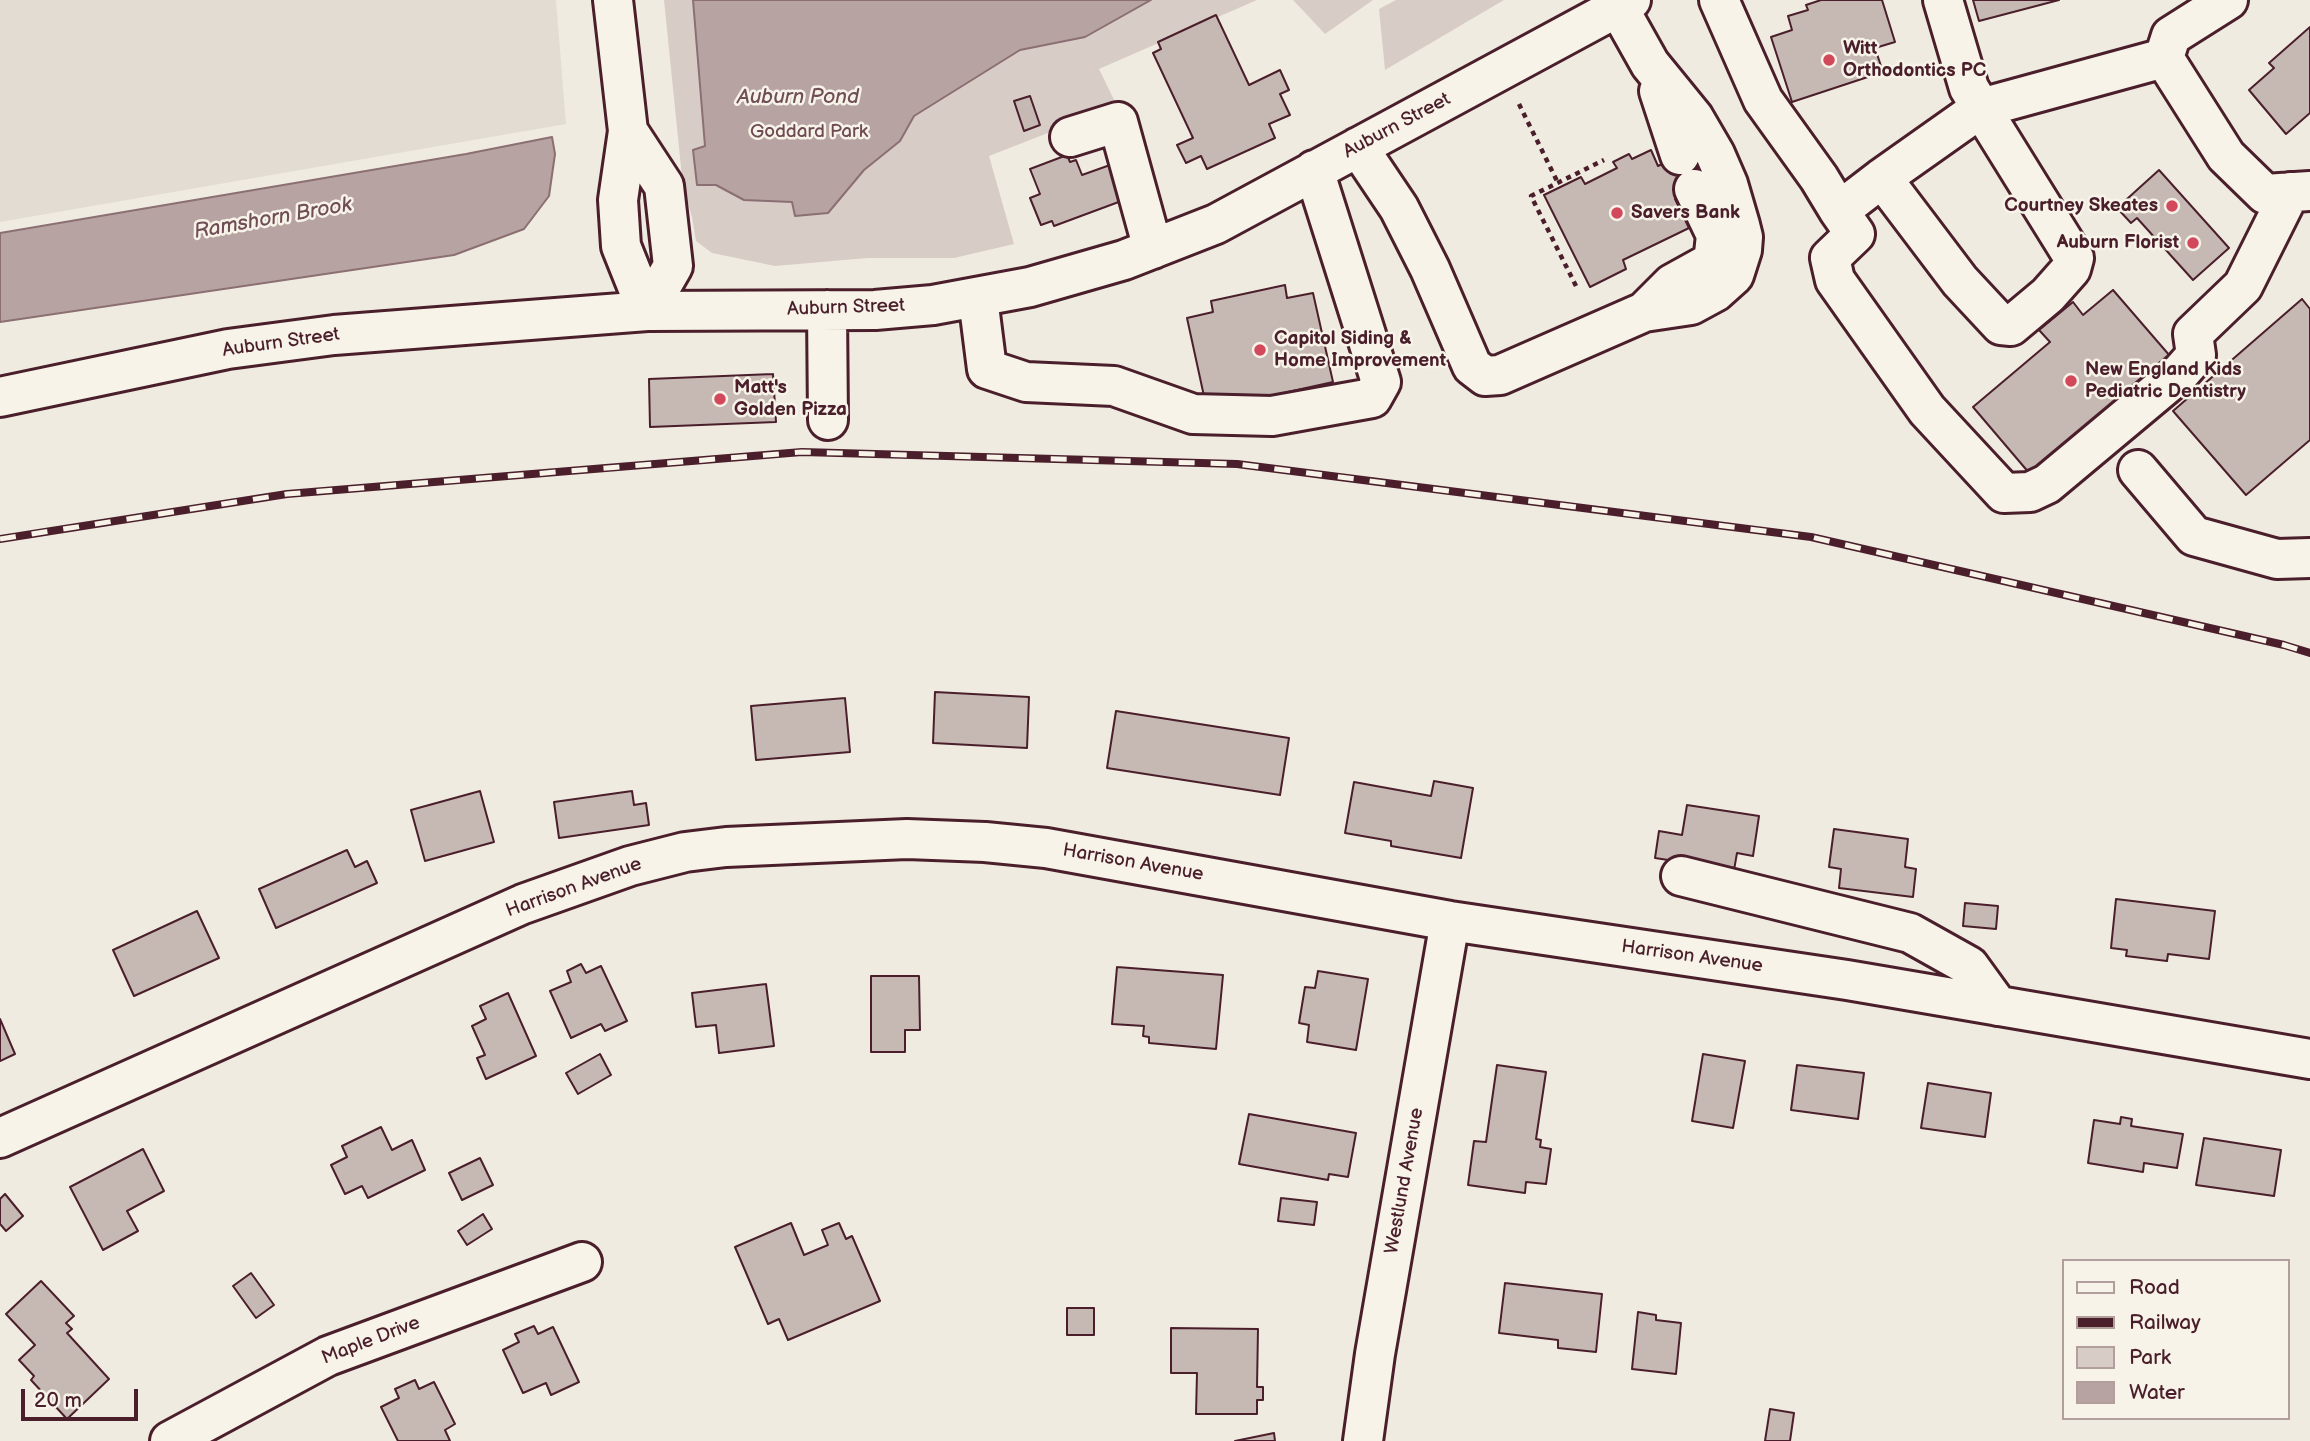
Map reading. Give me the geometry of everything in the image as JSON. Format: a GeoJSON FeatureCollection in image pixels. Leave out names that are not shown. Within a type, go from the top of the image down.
{"type":"FeatureCollection","features":[{"type":"Feature","properties":{"kind":"street"},"geometry":{"type":"LineString","coordinates":[[614,0],[628,131],[664,186],[673,267],[647,312]]}},
{"type":"Feature","properties":{"kind":"street"},"geometry":{"type":"LineString","coordinates":[[1719,0],[1763,100],[1855,234],[1830,258],[1835,280],[1927,410],[2004,493],[2030,492],[2047,484],[2181,372],[2196,355],[2193,334],[2243,286],[2300,191]]}},
{"type":"Feature","properties":{"kind":"street"},"geometry":{"type":"LineString","coordinates":[[1882,178],[1960,281],[2001,325],[2011,326],[2048,295],[2071,269],[2074,258],[1969,88],[1943,0]]}},
{"type":"Feature","properties":{"kind":"street"},"geometry":{"type":"LineString","coordinates":[[2228,0],[2171,36],[2164,58],[2226,156],[2264,194],[2300,191]]}},
{"type":"Feature","properties":{"kind":"street"},"geometry":{"type":"LineString","coordinates":[[1624,4],[1650,64],[1687,172],[1716,235],[1710,263],[1672,284],[1644,312]]}},
{"type":"Feature","properties":{"kind":"street","name":"Auburn Street"},"geometry":{"type":"LineString","coordinates":[[0,397],[185,358],[299,339],[647,312],[875,310],[978,298],[1077,275],[1216,224],[1624,4]]}},
{"type":"Feature","properties":{"kind":"street"},"geometry":{"type":"LineString","coordinates":[[1839,212],[1981,108],[2164,58]]}},
{"type":"Feature","properties":{"kind":"street"},"geometry":{"type":"LineString","coordinates":[[1358,147],[1399,208],[1430,269],[1472,366],[1485,376],[1500,375],[1644,312],[1691,305],[1716,292],[1734,275],[1743,237],[1728,184],[1715,154],[1694,118],[1650,64]]}},
{"type":"Feature","properties":{"kind":"street"},"geometry":{"type":"LineString","coordinates":[[1070,137],[1118,122],[1153,248]]}},
{"type":"Feature","properties":{"kind":"street"},"geometry":{"type":"LineString","coordinates":[[978,298],[987,369],[1026,382],[1114,386],[1193,414],[1272,416],[1372,398],[1381,382],[1314,170]]}},
{"type":"Feature","properties":{"kind":"street"},"geometry":{"type":"LineString","coordinates":[[827,310],[828,420]]}},
{"type":"Feature","properties":{"kind":"street"},"geometry":{"type":"LineString","coordinates":[[2138,470],[2194,536],[2277,559],[2310,558]]}},
{"type":"Feature","properties":{"kind":"street","name":"Harrison Avenue"},"geometry":{"type":"LineString","coordinates":[[0,1138],[523,904],[630,866],[685,852],[726,847],[907,839],[995,843],[1059,850],[1450,921],[1847,980],[2310,1059]]}},
{"type":"Feature","properties":{"kind":"street"},"geometry":{"type":"LineString","coordinates":[[1681,876],[1910,933],[1969,966],[1998,1006]]}},
{"type":"Feature","properties":{"kind":"street","name":"Westlund Avenue"},"geometry":{"type":"LineString","coordinates":[[1363,1441],[1375,1354],[1450,921]]}},
{"type":"Feature","properties":{"kind":"street","name":"Maple Drive"},"geometry":{"type":"LineString","coordinates":[[170,1441],[328,1356],[582,1262]]}},
{"type":"Feature","properties":{"kind":"path"},"geometry":{"type":"LineString","coordinates":[[1517,100],[1558,183]]}},
{"type":"Feature","properties":{"kind":"path"},"geometry":{"type":"LineString","coordinates":[[1576,286],[1531,196],[1604,160]]}},
{"type":"Feature","properties":{"kind":"shaded area"},"geometry":{"type":"Polygon","coordinates":[[[0,0],[556,0],[566,124],[0,222],[0,0]]]}},
{"type":"Feature","properties":{"kind":"green space","name":"Goddard Park"},"geometry":{"type":"Polygon","coordinates":[[[664,0],[1257,0],[1099,69],[1117,106],[989,156],[1014,244],[954,258],[868,258],[775,266],[712,253],[696,241],[683,187],[664,0]]]}},
{"type":"Feature","properties":{"kind":"green space"},"geometry":{"type":"Polygon","coordinates":[[[1293,0],[1373,0],[1325,34],[1293,0]]]}},
{"type":"Feature","properties":{"kind":"green space"},"geometry":{"type":"Polygon","coordinates":[[[1396,0],[1504,0],[1385,70],[1379,9],[1396,0]]]}},
{"type":"Feature","properties":{"kind":"water","name":"Auburn Pond"},"geometry":{"type":"Polygon","coordinates":[[[693,0],[1151,0],[1085,37],[1020,50],[914,116],[900,141],[864,170],[828,213],[795,216],[792,202],[744,200],[716,185],[697,185],[693,150],[705,146],[693,0]]]}},
{"type":"Feature","properties":{"kind":"water","name":"Ramshorn Brook"},"geometry":{"type":"Polygon","coordinates":[[[552,137],[555,154],[549,196],[524,229],[454,255],[0,322],[0,233],[552,137]]]}},
{"type":"Feature","properties":{"kind":"building","name":"Witt Orthodontics PC"},"geometry":{"type":"Polygon","coordinates":[[[1821,0],[1882,0],[1895,42],[1875,48],[1883,72],[1792,102],[1771,37],[1792,30],[1788,16],[1808,10],[1806,5],[1821,0]]]}},
{"type":"Feature","properties":{"kind":"building"},"geometry":{"type":"Polygon","coordinates":[[[1973,0],[2059,0],[1979,21],[1973,0]]]}},
{"type":"Feature","properties":{"kind":"building"},"geometry":{"type":"Polygon","coordinates":[[[1216,15],[1249,85],[1280,70],[1289,90],[1280,94],[1290,115],[1269,124],[1275,138],[1207,169],[1201,156],[1186,163],[1177,145],[1193,138],[1153,53],[1161,49],[1158,42],[1216,15]]]}},
{"type":"Feature","properties":{"kind":"building"},"geometry":{"type":"Polygon","coordinates":[[[2310,27],[2310,113],[2286,134],[2249,90],[2274,68],[2269,63],[2310,27]]]}},
{"type":"Feature","properties":{"kind":"building"},"geometry":{"type":"Polygon","coordinates":[[[1030,96],[1040,125],[1024,131],[1014,101],[1030,96]]]}},
{"type":"Feature","properties":{"kind":"building","name":"Savers Bank"},"geometry":{"type":"Polygon","coordinates":[[[1697,147],[1714,180],[1675,199],[1689,228],[1623,260],[1626,269],[1590,287],[1544,195],[1581,177],[1585,184],[1617,168],[1613,162],[1629,154],[1632,159],[1651,150],[1658,166],[1697,147]]]}},
{"type":"Feature","properties":{"kind":"building"},"geometry":{"type":"Polygon","coordinates":[[[1067,155],[1070,162],[1076,160],[1082,175],[1110,165],[1124,200],[1054,226],[1052,221],[1041,225],[1030,198],[1040,194],[1030,169],[1067,155]]]}},
{"type":"Feature","properties":{"kind":"building"},"geometry":{"type":"Polygon","coordinates":[[[2159,170],[2229,248],[2193,280],[2137,218],[2131,223],[2117,208],[2159,170]]]}},
{"type":"Feature","properties":{"kind":"building","name":"Capitol Siding & Home Improvement"},"geometry":{"type":"Polygon","coordinates":[[[1285,285],[1287,298],[1313,293],[1333,382],[1207,410],[1187,318],[1213,312],[1211,301],[1285,285]]]}},
{"type":"Feature","properties":{"kind":"building","name":"New England Kids Pediatric Dentistry"},"geometry":{"type":"Polygon","coordinates":[[[2113,290],[2170,356],[2030,474],[1973,407],[2050,342],[2039,330],[2073,302],[2083,315],[2113,290]]]}},
{"type":"Feature","properties":{"kind":"building"},"geometry":{"type":"Polygon","coordinates":[[[2302,299],[2310,309],[2310,440],[2246,495],[2173,411],[2302,299]]]}},
{"type":"Feature","properties":{"kind":"building"},"geometry":{"type":"Polygon","coordinates":[[[773,374],[776,422],[650,427],[649,379],[773,374]]]}},
{"type":"Feature","properties":{"kind":"building"},"geometry":{"type":"Polygon","coordinates":[[[935,692],[1029,697],[1027,748],[933,743],[935,692]]]}},
{"type":"Feature","properties":{"kind":"building"},"geometry":{"type":"Polygon","coordinates":[[[845,698],[850,752],[756,760],[751,706],[845,698]]]}},
{"type":"Feature","properties":{"kind":"building"},"geometry":{"type":"Polygon","coordinates":[[[1116,711],[1289,738],[1280,795],[1107,768],[1116,711]]]}},
{"type":"Feature","properties":{"kind":"building"},"geometry":{"type":"Polygon","coordinates":[[[1434,781],[1473,788],[1461,858],[1391,846],[1391,841],[1345,833],[1354,782],[1431,796],[1434,781]]]}},
{"type":"Feature","properties":{"kind":"building"},"geometry":{"type":"Polygon","coordinates":[[[480,791],[494,842],[425,861],[411,810],[480,791]]]}},
{"type":"Feature","properties":{"kind":"building"},"geometry":{"type":"Polygon","coordinates":[[[632,791],[634,805],[646,803],[649,825],[559,838],[554,802],[632,791]]]}},
{"type":"Feature","properties":{"kind":"building"},"geometry":{"type":"Polygon","coordinates":[[[1687,805],[1759,816],[1753,856],[1737,853],[1734,870],[1655,858],[1659,831],[1682,835],[1687,805]]]}},
{"type":"Feature","properties":{"kind":"building"},"geometry":{"type":"Polygon","coordinates":[[[1834,829],[1908,839],[1905,867],[1916,869],[1913,897],[1839,888],[1841,869],[1829,867],[1834,829]]]}},
{"type":"Feature","properties":{"kind":"building"},"geometry":{"type":"Polygon","coordinates":[[[347,850],[355,867],[367,861],[377,883],[276,928],[259,889],[347,850]]]}},
{"type":"Feature","properties":{"kind":"building"},"geometry":{"type":"Polygon","coordinates":[[[2116,899],[2215,911],[2209,959],[2168,954],[2167,961],[2126,956],[2127,950],[2111,948],[2116,899]]]}},
{"type":"Feature","properties":{"kind":"building"},"geometry":{"type":"Polygon","coordinates":[[[1965,903],[1998,906],[1996,929],[1963,926],[1965,903]]]}},
{"type":"Feature","properties":{"kind":"building"},"geometry":{"type":"Polygon","coordinates":[[[197,911],[219,958],[134,996],[113,950],[197,911]]]}},
{"type":"Feature","properties":{"kind":"building"},"geometry":{"type":"Polygon","coordinates":[[[581,964],[586,973],[601,966],[627,1021],[605,1031],[601,1024],[571,1038],[550,991],[571,982],[567,971],[581,964]]]}},
{"type":"Feature","properties":{"kind":"building"},"geometry":{"type":"Polygon","coordinates":[[[1117,967],[1223,975],[1216,1049],[1149,1043],[1149,1037],[1143,1036],[1144,1026],[1112,1024],[1117,967]]]}},
{"type":"Feature","properties":{"kind":"building"},"geometry":{"type":"Polygon","coordinates":[[[1318,971],[1368,979],[1356,1050],[1307,1042],[1309,1025],[1299,1023],[1305,987],[1315,988],[1318,971]]]}},
{"type":"Feature","properties":{"kind":"building"},"geometry":{"type":"Polygon","coordinates":[[[871,976],[919,976],[920,1030],[905,1030],[905,1052],[871,1052],[871,976]]]}},
{"type":"Feature","properties":{"kind":"building"},"geometry":{"type":"Polygon","coordinates":[[[766,984],[774,1046],[719,1053],[716,1025],[696,1027],[692,993],[766,984]]]}},
{"type":"Feature","properties":{"kind":"building"},"geometry":{"type":"Polygon","coordinates":[[[508,993],[536,1056],[486,1079],[477,1058],[485,1055],[472,1026],[486,1019],[480,1006],[508,993]]]}},
{"type":"Feature","properties":{"kind":"building"},"geometry":{"type":"Polygon","coordinates":[[[0,1019],[15,1054],[0,1061],[0,1019]]]}},
{"type":"Feature","properties":{"kind":"building"},"geometry":{"type":"Polygon","coordinates":[[[600,1054],[611,1075],[578,1094],[566,1073],[600,1054]]]}},
{"type":"Feature","properties":{"kind":"building"},"geometry":{"type":"Polygon","coordinates":[[[1703,1054],[1745,1061],[1733,1128],[1692,1121],[1703,1054]]]}},
{"type":"Feature","properties":{"kind":"building"},"geometry":{"type":"Polygon","coordinates":[[[1497,1065],[1546,1072],[1536,1139],[1541,1140],[1540,1147],[1551,1149],[1546,1184],[1526,1182],[1525,1193],[1468,1185],[1474,1141],[1486,1142],[1497,1065]]]}},
{"type":"Feature","properties":{"kind":"building"},"geometry":{"type":"Polygon","coordinates":[[[1797,1065],[1864,1073],[1858,1119],[1791,1110],[1797,1065]]]}},
{"type":"Feature","properties":{"kind":"building"},"geometry":{"type":"Polygon","coordinates":[[[1928,1083],[1991,1093],[1985,1137],[1921,1128],[1928,1083]]]}},
{"type":"Feature","properties":{"kind":"building"},"geometry":{"type":"Polygon","coordinates":[[[1249,1114],[1356,1133],[1348,1177],[1329,1174],[1328,1180],[1239,1164],[1249,1114]]]}},
{"type":"Feature","properties":{"kind":"building"},"geometry":{"type":"Polygon","coordinates":[[[2121,1117],[2132,1119],[2131,1126],[2183,1134],[2177,1168],[2144,1163],[2143,1172],[2088,1163],[2094,1120],[2120,1124],[2121,1117]]]}},
{"type":"Feature","properties":{"kind":"building"},"geometry":{"type":"Polygon","coordinates":[[[381,1127],[392,1150],[412,1140],[425,1170],[368,1198],[362,1186],[345,1194],[331,1165],[347,1157],[342,1146],[381,1127]]]}},
{"type":"Feature","properties":{"kind":"building"},"geometry":{"type":"Polygon","coordinates":[[[2204,1138],[2281,1150],[2274,1196],[2196,1185],[2204,1138]]]}},
{"type":"Feature","properties":{"kind":"building"},"geometry":{"type":"Polygon","coordinates":[[[143,1149],[164,1191],[127,1211],[138,1231],[103,1250],[70,1187],[143,1149]]]}},
{"type":"Feature","properties":{"kind":"building"},"geometry":{"type":"Polygon","coordinates":[[[480,1158],[493,1185],[462,1200],[449,1173],[480,1158]]]}},
{"type":"Feature","properties":{"kind":"building"},"geometry":{"type":"Polygon","coordinates":[[[5,1194],[23,1216],[6,1231],[0,1224],[0,1199],[5,1194]]]}},
{"type":"Feature","properties":{"kind":"building"},"geometry":{"type":"Polygon","coordinates":[[[1281,1198],[1317,1202],[1314,1225],[1278,1221],[1281,1198]]]}},
{"type":"Feature","properties":{"kind":"building"},"geometry":{"type":"Polygon","coordinates":[[[483,1214],[492,1229],[467,1245],[458,1231],[483,1214]]]}},
{"type":"Feature","properties":{"kind":"building"},"geometry":{"type":"Polygon","coordinates":[[[791,1223],[804,1255],[828,1245],[822,1230],[839,1223],[846,1239],[852,1236],[880,1301],[788,1340],[779,1319],[768,1324],[735,1247],[791,1223]]]}},
{"type":"Feature","properties":{"kind":"building"},"geometry":{"type":"Polygon","coordinates":[[[251,1273],[274,1305],[256,1318],[233,1286],[251,1273]]]}},
{"type":"Feature","properties":{"kind":"building"},"geometry":{"type":"Polygon","coordinates":[[[41,1281],[74,1316],[66,1323],[72,1329],[67,1333],[109,1379],[67,1419],[31,1380],[34,1376],[19,1360],[35,1345],[6,1314],[41,1281]]]}},
{"type":"Feature","properties":{"kind":"building"},"geometry":{"type":"Polygon","coordinates":[[[1505,1283],[1602,1294],[1596,1352],[1558,1348],[1558,1340],[1499,1333],[1505,1283]]]}},
{"type":"Feature","properties":{"kind":"building"},"geometry":{"type":"Polygon","coordinates":[[[1067,1308],[1094,1308],[1094,1335],[1067,1335],[1067,1308]]]}},
{"type":"Feature","properties":{"kind":"building"},"geometry":{"type":"Polygon","coordinates":[[[1638,1312],[1656,1315],[1656,1320],[1681,1323],[1676,1374],[1632,1369],[1638,1312]]]}},
{"type":"Feature","properties":{"kind":"building"},"geometry":{"type":"Polygon","coordinates":[[[534,1326],[538,1334],[553,1327],[579,1382],[551,1395],[546,1383],[523,1393],[503,1350],[519,1342],[515,1334],[534,1326]]]}},
{"type":"Feature","properties":{"kind":"building"},"geometry":{"type":"Polygon","coordinates":[[[1171,1328],[1258,1329],[1257,1387],[1263,1387],[1263,1400],[1257,1400],[1257,1414],[1196,1414],[1197,1373],[1171,1373],[1171,1328]]]}},
{"type":"Feature","properties":{"kind":"building"},"geometry":{"type":"Polygon","coordinates":[[[415,1380],[419,1389],[434,1382],[455,1424],[445,1430],[450,1441],[398,1441],[381,1407],[399,1398],[395,1389],[415,1380]]]}},
{"type":"Feature","properties":{"kind":"building"},"geometry":{"type":"Polygon","coordinates":[[[1770,1409],[1794,1413],[1790,1441],[1765,1441],[1770,1409]]]}},
{"type":"Feature","properties":{"kind":"building"},"geometry":{"type":"Polygon","coordinates":[[[1274,1433],[1275,1441],[1235,1441],[1274,1433]]]}},
{"type":"Feature","properties":{"kind":"railway"},"geometry":{"type":"LineString","coordinates":[[0,539],[287,494],[802,452],[1237,464],[1811,537],[2310,653]]}},
{"type":"Feature","properties":{"kind":"place","name":"Witt Orthodontics PC"},"geometry":{"type":"Point","coordinates":[1829,60]}},
{"type":"Feature","properties":{"kind":"place","name":"Courtney Skeates"},"geometry":{"type":"Point","coordinates":[2172,206]}},
{"type":"Feature","properties":{"kind":"place","name":"Savers Bank"},"geometry":{"type":"Point","coordinates":[1617,213]}},
{"type":"Feature","properties":{"kind":"place","name":"Auburn Florist"},"geometry":{"type":"Point","coordinates":[2193,243]}},
{"type":"Feature","properties":{"kind":"place","name":"Capitol Siding & Home Improvement"},"geometry":{"type":"Point","coordinates":[1260,350]}},
{"type":"Feature","properties":{"kind":"place","name":"New England Kids Pediatric Dentistry"},"geometry":{"type":"Point","coordinates":[2071,381]}},
{"type":"Feature","properties":{"kind":"place","name":"Matt's Golden Pizza"},"geometry":{"type":"Point","coordinates":[720,399]}}]}
